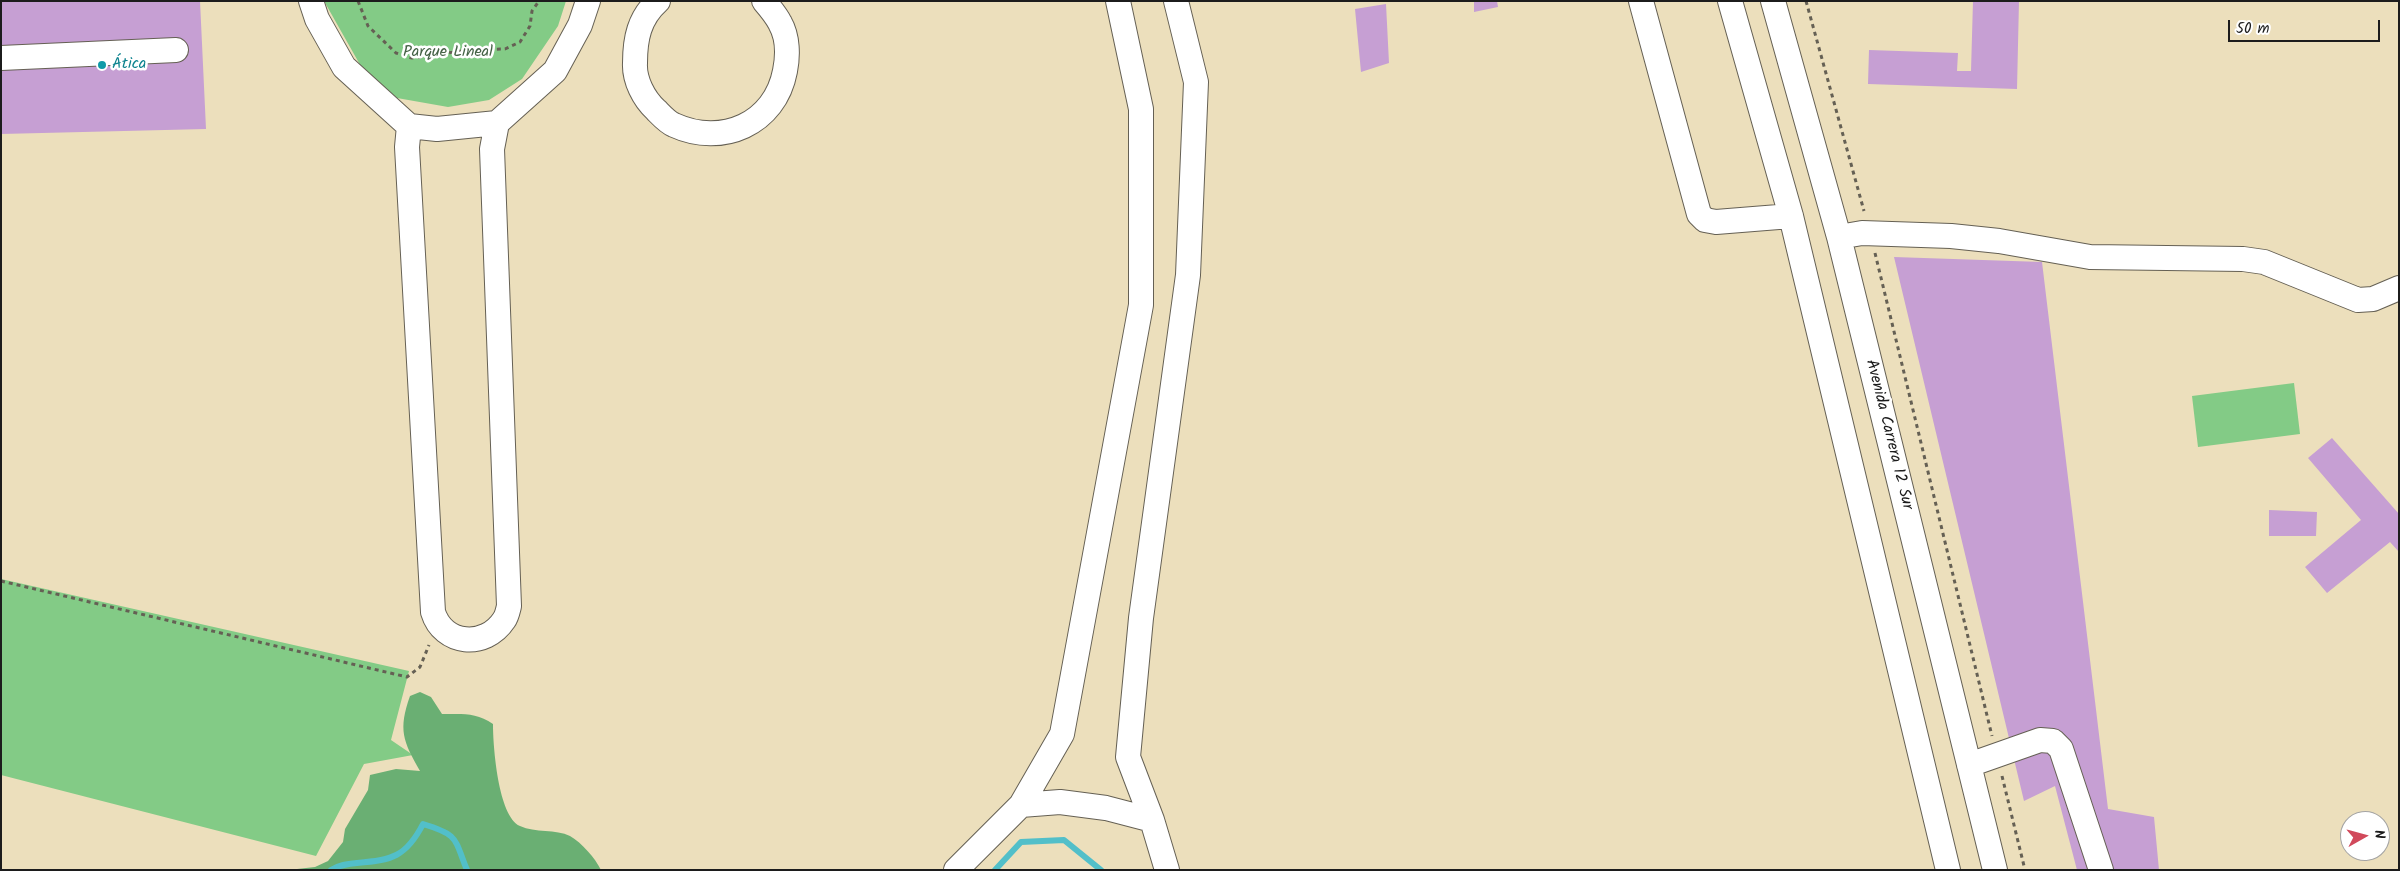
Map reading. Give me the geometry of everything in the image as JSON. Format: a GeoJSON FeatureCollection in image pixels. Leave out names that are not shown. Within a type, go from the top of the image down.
{"type":"FeatureCollection","features":[{"type":"Feature","properties":{"kind":"street"},"geometry":{"type":"LineString","coordinates":[[311,1],[317,20],[344,67],[409,126],[437,129],[497,123],[555,71],[580,25],[588,1]]}},
{"type":"Feature","properties":{"kind":"street"},"geometry":{"type":"LineString","coordinates":[[658,1],[648,10],[635,40],[634,72],[648,102],[672,124],[703,134],[735,131],[756,119],[763,114],[782,88],[788,56],[781,24],[764,1]]}},
{"type":"Feature","properties":{"kind":"street"},"geometry":{"type":"LineString","coordinates":[[956,870],[1021,805],[1062,734],[1141,305],[1141,109],[1118,1]]}},
{"type":"Feature","properties":{"kind":"street"},"geometry":{"type":"LineString","coordinates":[[1168,870],[1152,820],[1128,757],[1141,618],[1188,275],[1196,82],[1176,1]]}},
{"type":"Feature","properties":{"kind":"street"},"geometry":{"type":"LineString","coordinates":[[1641,1],[1699,214],[1705,220],[1716,222],[1791,216]]}},
{"type":"Feature","properties":{"kind":"street"},"geometry":{"type":"LineString","coordinates":[[1730,1],[1791,216],[1948,870]]}},
{"type":"Feature","properties":{"kind":"street","name":"Avenida Carrera 12 Sur"},"geometry":{"type":"LineString","coordinates":[[1773,1],[1839,237],[1995,870]]}},
{"type":"Feature","properties":{"kind":"street"},"geometry":{"type":"LineString","coordinates":[[1,58],[176,50]]}},
{"type":"Feature","properties":{"kind":"street"},"geometry":{"type":"LineString","coordinates":[[409,126],[407,147],[432,612],[437,625],[446,633],[464,639],[478,639],[493,632],[505,620],[509,606],[492,149],[497,123]]}},
{"type":"Feature","properties":{"kind":"street"},"geometry":{"type":"LineString","coordinates":[[1839,237],[1870,233],[1951,236],[1999,241],[2090,257],[2243,259],[2264,262],[2358,300],[2373,299],[2399,288]]}},
{"type":"Feature","properties":{"kind":"street"},"geometry":{"type":"LineString","coordinates":[[1969,765],[2040,740],[2053,741],[2061,749],[2101,870]]}},
{"type":"Feature","properties":{"kind":"street"},"geometry":{"type":"LineString","coordinates":[[1021,805],[1060,802],[1106,808],[1152,820]]}},
{"type":"Feature","properties":{"kind":"path"},"geometry":{"type":"LineString","coordinates":[[358,1],[368,26],[396,53],[412,58],[468,50],[505,49],[520,42],[530,26],[532,11],[539,1]]}},
{"type":"Feature","properties":{"kind":"path"},"geometry":{"type":"LineString","coordinates":[[1806,1],[1870,233],[2025,870]]}},
{"type":"Feature","properties":{"kind":"path"},"geometry":{"type":"LineString","coordinates":[[1,581],[407,677],[420,667],[437,625]]}},
{"type":"Feature","properties":{"kind":"green space","name":"Parque Lineal"},"geometry":{"type":"Polygon","coordinates":[[[324,1],[566,1],[558,26],[522,79],[489,100],[448,107],[397,98],[363,70],[324,1]]]}},
{"type":"Feature","properties":{"kind":"green space"},"geometry":{"type":"Polygon","coordinates":[[[2294,383],[2300,434],[2198,447],[2192,396],[2294,383]]]}},
{"type":"Feature","properties":{"kind":"green space"},"geometry":{"type":"Polygon","coordinates":[[[1,579],[409,671],[391,740],[413,755],[364,764],[316,856],[1,775],[1,579]]]}},
{"type":"Feature","properties":{"kind":"green space"},"geometry":{"type":"Polygon","coordinates":[[[420,692],[431,697],[442,714],[462,714],[481,717],[493,724],[498,780],[506,809],[513,820],[520,826],[532,830],[558,832],[570,836],[588,851],[601,870],[288,870],[315,867],[328,861],[343,842],[345,829],[368,790],[370,775],[396,769],[420,771],[406,743],[403,727],[410,696],[420,692]]]}},
{"type":"Feature","properties":{"kind":"building","name":"Ática"},"geometry":{"type":"Polygon","coordinates":[[[1,1],[200,1],[206,129],[1,134],[1,1]]]}},
{"type":"Feature","properties":{"kind":"building"},"geometry":{"type":"Polygon","coordinates":[[[1474,1],[1497,1],[1498,7],[1474,12],[1474,1]]]}},
{"type":"Feature","properties":{"kind":"building"},"geometry":{"type":"Polygon","coordinates":[[[1973,1],[2019,1],[2017,89],[1868,84],[1869,50],[1958,53],[1957,71],[1971,71],[1973,1]]]}},
{"type":"Feature","properties":{"kind":"building"},"geometry":{"type":"Polygon","coordinates":[[[1386,4],[1389,63],[1361,72],[1355,9],[1386,4]]]}},
{"type":"Feature","properties":{"kind":"building"},"geometry":{"type":"Polygon","coordinates":[[[1894,257],[2042,262],[2108,809],[2154,817],[2159,870],[2077,870],[2055,786],[2024,801],[1894,257]]]}},
{"type":"Feature","properties":{"kind":"building"},"geometry":{"type":"Polygon","coordinates":[[[2332,438],[2399,514],[2399,552],[2390,542],[2327,593],[2305,567],[2361,520],[2308,458],[2332,438]]]}},
{"type":"Feature","properties":{"kind":"building"},"geometry":{"type":"Polygon","coordinates":[[[2269,510],[2317,512],[2316,536],[2269,536],[2269,510]]]}},
{"type":"Feature","properties":{"kind":"waterway"},"geometry":{"type":"LineString","coordinates":[[331,870],[343,865],[380,860],[397,855],[410,844],[423,824],[443,831],[454,839],[467,870]]}},
{"type":"Feature","properties":{"kind":"waterway"},"geometry":{"type":"LineString","coordinates":[[995,870],[1021,842],[1064,840],[1101,870]]}},
{"type":"Feature","properties":{"kind":"place","name":"Ática"},"geometry":{"type":"Point","coordinates":[102,65]}}]}
